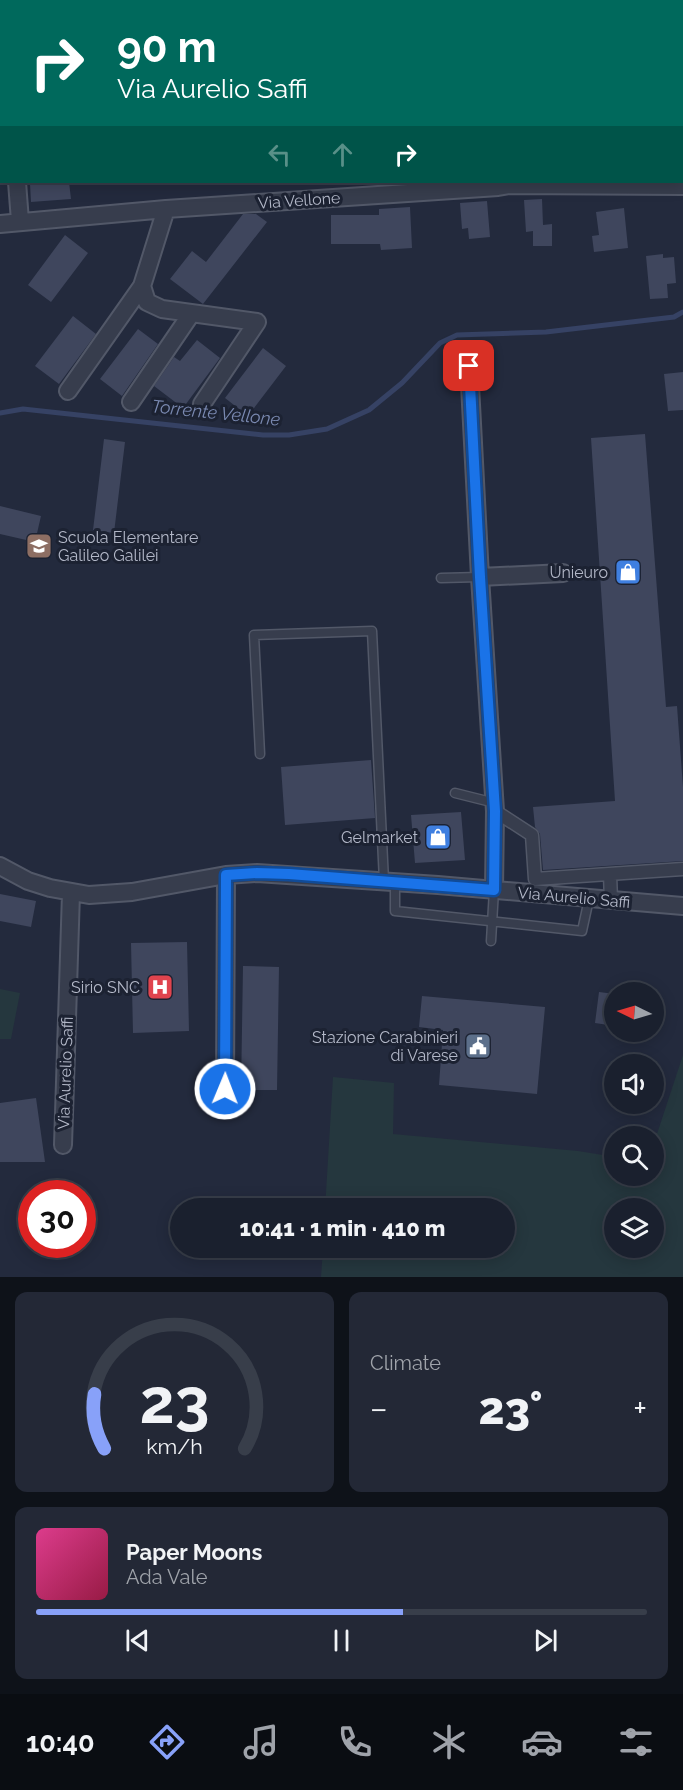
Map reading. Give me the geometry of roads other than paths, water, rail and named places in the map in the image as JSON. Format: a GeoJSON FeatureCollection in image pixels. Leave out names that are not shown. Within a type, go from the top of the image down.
{"type":"FeatureCollection","features":[{"type":"Feature","properties":{"kind":"street"},"geometry":{"type":"LineString","coordinates":[[17,183],[20,221]]}},
{"type":"Feature","properties":{"kind":"street","name":"Via Vellone"},"geometry":{"type":"LineString","coordinates":[[0,224],[498,184],[683,186]]}},
{"type":"Feature","properties":{"kind":"street"},"geometry":{"type":"LineString","coordinates":[[68,391],[142,286],[166,209]]}},
{"type":"Feature","properties":{"kind":"street"},"geometry":{"type":"LineString","coordinates":[[142,286],[147,302],[162,309],[257,322],[202,404]]}},
{"type":"Feature","properties":{"kind":"street"},"geometry":{"type":"LineString","coordinates":[[131,402],[191,314]]}},
{"type":"Feature","properties":{"kind":"street"},"geometry":{"type":"LineString","coordinates":[[469,366],[495,807],[494,890]]}},
{"type":"Feature","properties":{"kind":"street"},"geometry":{"type":"LineString","coordinates":[[480,577],[563,573]]}},
{"type":"Feature","properties":{"kind":"street"},"geometry":{"type":"LineString","coordinates":[[495,807],[532,835],[535,879],[683,869]]}},
{"type":"Feature","properties":{"kind":"street","name":"Via Aurelio Saffi"},"geometry":{"type":"LineString","coordinates":[[0,866],[28,881],[71,893],[101,895],[226,875],[279,873],[683,906]]}},
{"type":"Feature","properties":{"kind":"street"},"geometry":{"type":"LineString","coordinates":[[610,874],[611,901]]}},
{"type":"Feature","properties":{"kind":"street"},"geometry":{"type":"LineString","coordinates":[[225,1089],[226,875]]}},
{"type":"Feature","properties":{"kind":"street","name":"Via Aurelio Saffi"},"geometry":{"type":"LineString","coordinates":[[63,1145],[71,893]]}},
{"type":"Feature","properties":{"kind":"lane"},"geometry":{"type":"LineString","coordinates":[[441,578],[480,577]]}},
{"type":"Feature","properties":{"kind":"lane"},"geometry":{"type":"LineString","coordinates":[[261,754],[254,635],[372,631],[389,881],[395,911],[582,931],[589,898]]}},
{"type":"Feature","properties":{"kind":"lane"},"geometry":{"type":"LineString","coordinates":[[455,793],[495,807]]}},
{"type":"Feature","properties":{"kind":"lane"},"geometry":{"type":"LineString","coordinates":[[490,941],[494,890]]}},
{"type":"Feature","properties":{"kind":"waterway","name":"Torrente Vellone"},"geometry":{"type":"LineString","coordinates":[[0,413],[23,409],[263,435],[289,435],[327,429],[369,410],[402,383],[440,343],[457,335],[546,332],[674,317],[683,312]]}},
{"type":"Feature","properties":{"kind":"place","name":"Scuola Elementare Galileo Galilei"},"geometry":{"type":"Point","coordinates":[39,546]}},
{"type":"Feature","properties":{"kind":"place","name":"Unieuro"},"geometry":{"type":"Point","coordinates":[628,572]}},
{"type":"Feature","properties":{"kind":"place","name":"Gelmarket"},"geometry":{"type":"Point","coordinates":[438,837]}},
{"type":"Feature","properties":{"kind":"place","name":"Sirio SNC"},"geometry":{"type":"Point","coordinates":[160,987]}},
{"type":"Feature","properties":{"kind":"place","name":"Stazione Carabinieri di Varese"},"geometry":{"type":"Point","coordinates":[478,1046]}}]}
